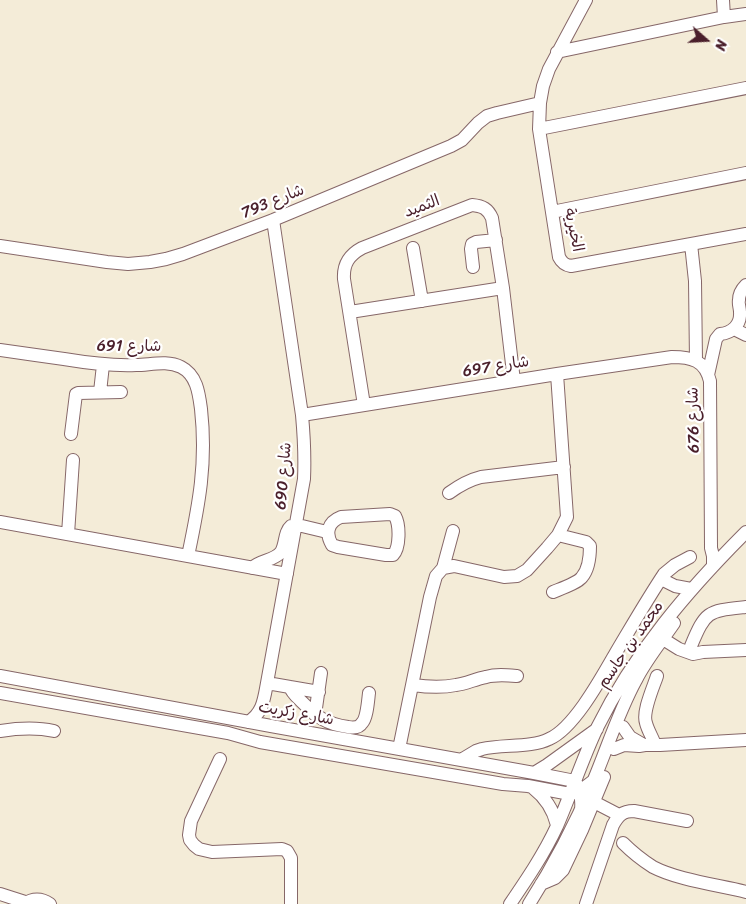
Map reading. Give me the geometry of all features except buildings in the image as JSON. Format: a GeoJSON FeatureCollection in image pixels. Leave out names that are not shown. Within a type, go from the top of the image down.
{"type":"FeatureCollection","features":[{"type":"Feature","properties":{"kind":"street","name":"الخيرية"},"geometry":{"type":"LineString","coordinates":[[586,0],[557,52],[546,78],[540,103],[539,129],[561,262],[571,266],[746,234]]}},
{"type":"Feature","properties":{"kind":"street"},"geometry":{"type":"LineString","coordinates":[[723,0],[724,16]]}},
{"type":"Feature","properties":{"kind":"street"},"geometry":{"type":"LineString","coordinates":[[557,52],[724,16],[746,14]]}},
{"type":"Feature","properties":{"kind":"street"},"geometry":{"type":"LineString","coordinates":[[539,129],[746,88]]}},
{"type":"Feature","properties":{"kind":"street","name":"شارع 793"},"geometry":{"type":"LineString","coordinates":[[0,246],[128,264],[166,259],[273,220],[451,146],[462,140],[487,116],[540,103]]}},
{"type":"Feature","properties":{"kind":"street"},"geometry":{"type":"LineString","coordinates":[[552,212],[746,173]]}},
{"type":"Feature","properties":{"kind":"street","name":"الثميد"},"geometry":{"type":"LineString","coordinates":[[364,405],[344,271],[349,257],[362,248],[472,205],[485,208],[490,212],[492,218],[504,288],[514,381]]}},
{"type":"Feature","properties":{"kind":"street","name":"شارع 690"},"geometry":{"type":"LineString","coordinates":[[248,722],[257,715],[263,705],[268,683],[304,479],[305,461],[302,415],[273,220]]}},
{"type":"Feature","properties":{"kind":"street"},"geometry":{"type":"LineString","coordinates":[[473,267],[472,244],[496,240]]}},
{"type":"Feature","properties":{"kind":"street"},"geometry":{"type":"LineString","coordinates":[[691,244],[695,282],[696,361]]}},
{"type":"Feature","properties":{"kind":"street"},"geometry":{"type":"LineString","coordinates":[[412,248],[422,301]]}},
{"type":"Feature","properties":{"kind":"street"},"geometry":{"type":"LineString","coordinates":[[708,375],[716,340],[720,334],[727,333],[738,325],[741,316],[739,300],[742,290],[746,285]]}},
{"type":"Feature","properties":{"kind":"street"},"geometry":{"type":"LineString","coordinates":[[350,312],[504,288]]}},
{"type":"Feature","properties":{"kind":"street"},"geometry":{"type":"LineString","coordinates":[[734,329],[746,335]]}},
{"type":"Feature","properties":{"kind":"street","name":"شارع 691"},"geometry":{"type":"LineString","coordinates":[[0,350],[102,364],[133,366],[170,363],[186,370],[196,384],[202,422],[204,455],[201,488],[188,556]]}},
{"type":"Feature","properties":{"kind":"street","name":"شارع 697"},"geometry":{"type":"LineString","coordinates":[[302,415],[672,357],[688,358],[696,361]]}},
{"type":"Feature","properties":{"kind":"street","name":"شارع 676"},"geometry":{"type":"LineString","coordinates":[[696,361],[701,364],[708,375],[711,390],[711,548],[714,561],[713,566]]}},
{"type":"Feature","properties":{"kind":"street"},"geometry":{"type":"LineString","coordinates":[[100,392],[102,364]]}},
{"type":"Feature","properties":{"kind":"street"},"geometry":{"type":"LineString","coordinates":[[443,568],[454,566],[504,577],[517,576],[527,570],[558,535],[567,517],[557,374]]}},
{"type":"Feature","properties":{"kind":"street"},"geometry":{"type":"LineString","coordinates":[[71,434],[76,394],[121,392]]}},
{"type":"Feature","properties":{"kind":"street"},"geometry":{"type":"LineString","coordinates":[[68,534],[73,460]]}},
{"type":"Feature","properties":{"kind":"street"},"geometry":{"type":"LineString","coordinates":[[449,493],[460,485],[476,478],[564,466]]}},
{"type":"Feature","properties":{"kind":"street"},"geometry":{"type":"LineString","coordinates":[[390,514],[395,516],[398,521],[398,548],[393,555],[386,555],[338,547],[332,545],[328,540],[327,532],[334,519],[340,517],[390,514]]}},
{"type":"Feature","properties":{"kind":"street"},"geometry":{"type":"LineString","coordinates":[[0,522],[287,574]]}},
{"type":"Feature","properties":{"kind":"street"},"geometry":{"type":"LineString","coordinates":[[252,568],[279,554],[283,548],[288,528],[291,526],[296,525],[327,532]]}},
{"type":"Feature","properties":{"kind":"street"},"geometry":{"type":"LineString","coordinates":[[399,749],[430,597],[436,576],[443,568],[453,531]]}},
{"type":"Feature","properties":{"kind":"street"},"geometry":{"type":"LineString","coordinates":[[553,592],[582,578],[588,566],[590,552],[590,546],[586,542],[558,535]]}},
{"type":"Feature","properties":{"kind":"street","name":"محمد بن جاسم"},"geometry":{"type":"LineString","coordinates":[[528,904],[556,860],[581,810],[630,692],[662,632],[691,589],[726,551],[744,540]]}},
{"type":"Feature","properties":{"kind":"street","name":"محمد بن جاسم"},"geometry":{"type":"LineString","coordinates":[[510,904],[538,861],[557,826],[575,789],[597,729],[629,670],[641,654],[744,540]]}},
{"type":"Feature","properties":{"kind":"street"},"geometry":{"type":"LineString","coordinates":[[711,542],[718,549],[726,551]]}},
{"type":"Feature","properties":{"kind":"street"},"geometry":{"type":"LineString","coordinates":[[461,760],[482,749],[540,742],[551,739],[560,732],[593,691],[661,579],[670,569],[690,557]]}},
{"type":"Feature","properties":{"kind":"street"},"geometry":{"type":"LineString","coordinates":[[661,579],[675,586],[691,589]]}},
{"type":"Feature","properties":{"kind":"street"},"geometry":{"type":"LineString","coordinates":[[691,646],[699,627],[707,616],[720,610],[746,607]]}},
{"type":"Feature","properties":{"kind":"street"},"geometry":{"type":"LineString","coordinates":[[631,627],[641,654]]}},
{"type":"Feature","properties":{"kind":"street"},"geometry":{"type":"LineString","coordinates":[[662,632],[704,652]]}},
{"type":"Feature","properties":{"kind":"street"},"geometry":{"type":"LineString","coordinates":[[662,632],[678,649],[688,653],[699,654],[704,652],[746,650]]}},
{"type":"Feature","properties":{"kind":"street"},"geometry":{"type":"LineString","coordinates":[[542,884],[555,878],[563,870],[573,850],[642,680],[643,667]]}},
{"type":"Feature","properties":{"kind":"street"},"geometry":{"type":"LineString","coordinates":[[315,715],[321,673]]}},
{"type":"Feature","properties":{"kind":"street","name":"شارع زكريت"},"geometry":{"type":"LineString","coordinates":[[0,676],[534,773],[575,789]]}},
{"type":"Feature","properties":{"kind":"street"},"geometry":{"type":"LineString","coordinates":[[413,685],[445,686],[467,683],[486,676],[517,676]]}},
{"type":"Feature","properties":{"kind":"street"},"geometry":{"type":"LineString","coordinates":[[650,745],[651,734],[646,724],[645,716],[657,676]]}},
{"type":"Feature","properties":{"kind":"street"},"geometry":{"type":"LineString","coordinates":[[268,683],[318,692]]}},
{"type":"Feature","properties":{"kind":"street"},"geometry":{"type":"LineString","coordinates":[[290,687],[292,692],[315,715],[326,722],[351,728],[358,727],[364,721],[369,693]]}},
{"type":"Feature","properties":{"kind":"street","name":"شارع زكريت"},"geometry":{"type":"LineString","coordinates":[[0,693],[228,733],[260,742],[503,784],[575,789]]}},
{"type":"Feature","properties":{"kind":"street"},"geometry":{"type":"LineString","coordinates":[[263,705],[267,720],[271,726]]}},
{"type":"Feature","properties":{"kind":"street"},"geometry":{"type":"LineString","coordinates":[[631,705],[646,710]]}},
{"type":"Feature","properties":{"kind":"street"},"geometry":{"type":"LineString","coordinates":[[623,727],[630,738],[650,745]]}},
{"type":"Feature","properties":{"kind":"street"},"geometry":{"type":"LineString","coordinates":[[0,731],[31,728],[54,731]]}},
{"type":"Feature","properties":{"kind":"street"},"geometry":{"type":"LineString","coordinates":[[534,773],[543,769],[597,729]]}},
{"type":"Feature","properties":{"kind":"street"},"geometry":{"type":"LineString","coordinates":[[614,749],[624,745],[746,740]]}},
{"type":"Feature","properties":{"kind":"street"},"geometry":{"type":"LineString","coordinates":[[220,759],[191,821],[190,840],[199,849],[212,852],[282,849],[287,851],[290,858],[291,904]]}},
{"type":"Feature","properties":{"kind":"street"},"geometry":{"type":"LineString","coordinates":[[581,810],[582,801],[575,789],[593,781]]}},
{"type":"Feature","properties":{"kind":"street"},"geometry":{"type":"LineString","coordinates":[[531,786],[547,801],[557,826]]}},
{"type":"Feature","properties":{"kind":"street"},"geometry":{"type":"LineString","coordinates":[[594,802],[619,815]]}},
{"type":"Feature","properties":{"kind":"street"},"geometry":{"type":"LineString","coordinates":[[586,904],[613,825],[619,815],[634,811],[687,821]]}},
{"type":"Feature","properties":{"kind":"street"},"geometry":{"type":"LineString","coordinates":[[623,843],[636,856],[671,874],[746,892]]}},
{"type":"Feature","properties":{"kind":"street"},"geometry":{"type":"LineString","coordinates":[[0,894],[24,903],[33,899],[42,900],[50,904]]}}]}
